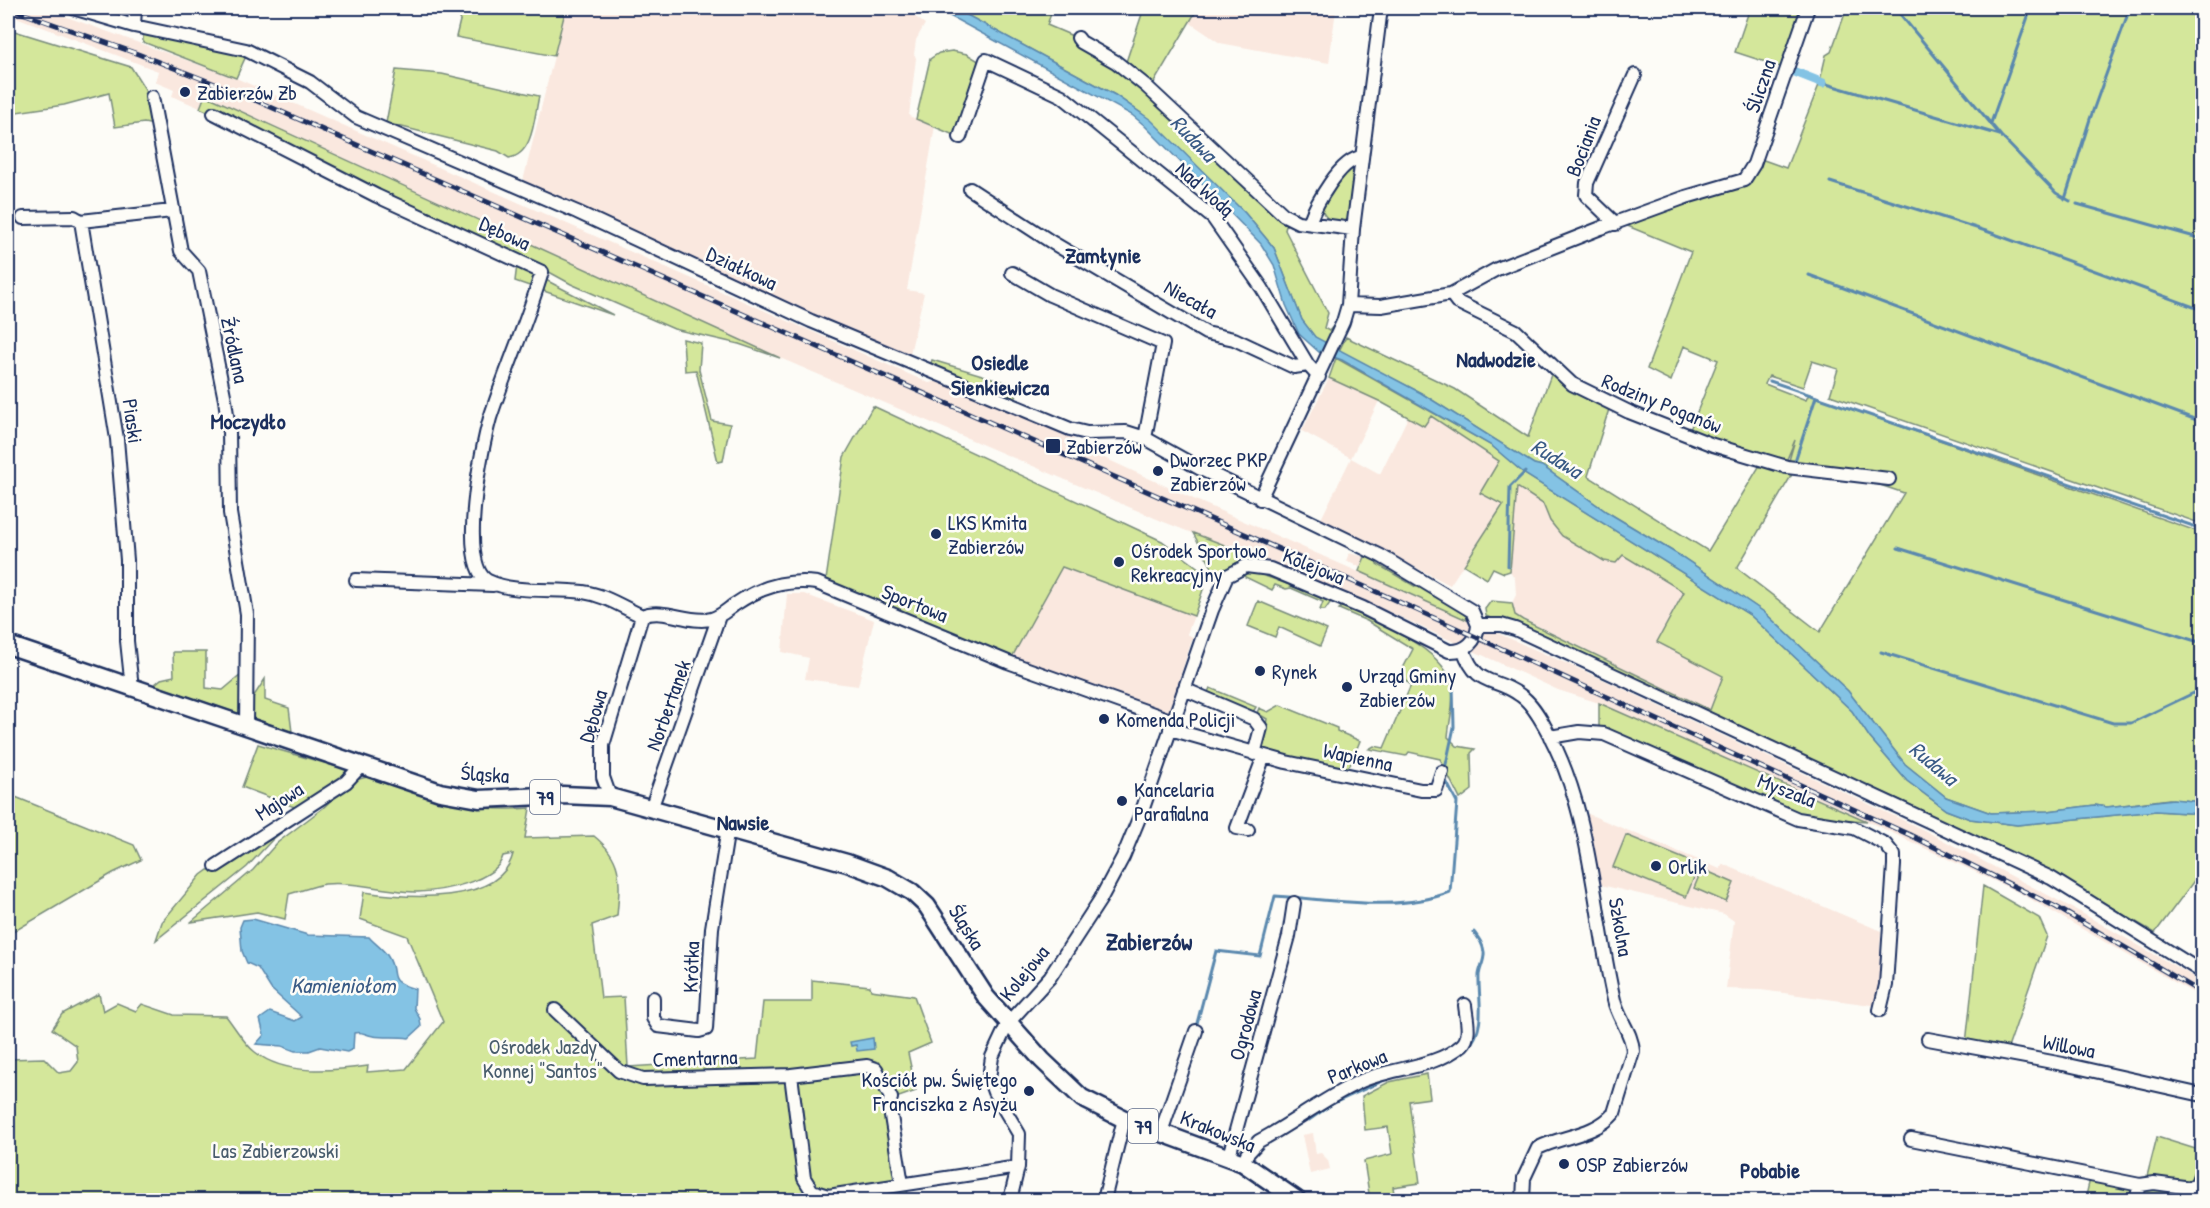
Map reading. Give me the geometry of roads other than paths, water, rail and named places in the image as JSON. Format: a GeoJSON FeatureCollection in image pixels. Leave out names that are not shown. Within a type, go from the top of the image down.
{"type":"FeatureCollection","features":[{"type":"Feature","properties":{"kind":"main road","name":"Śląska"},"geometry":{"type":"LineString","coordinates":[[8,645],[361,766],[461,797],[500,799],[562,795],[610,797],[652,806],[878,874],[904,887],[922,901],[933,914],[970,976],[1008,1023]]}},
{"type":"Feature","properties":{"kind":"main road","name":"Krakowska"},"geometry":{"type":"LineString","coordinates":[[1008,1023],[1073,1091],[1092,1104],[1124,1119],[1236,1159],[1297,1200]]}},
{"type":"Feature","properties":{"kind":"street","name":"Działkowa"},"geometry":{"type":"LineString","coordinates":[[73,8],[134,26],[246,50],[310,82],[356,117],[577,212],[841,334],[1070,429],[1087,433],[1126,432],[1145,438]]}},
{"type":"Feature","properties":{"kind":"street"},"geometry":{"type":"LineString","coordinates":[[134,26],[135,8]]}},
{"type":"Feature","properties":{"kind":"street"},"geometry":{"type":"LineString","coordinates":[[1260,499],[1341,332],[1348,305],[1353,229],[1381,8]]}},
{"type":"Feature","properties":{"kind":"street","name":"Śliczna"},"geometry":{"type":"LineString","coordinates":[[1616,224],[1686,197],[1739,183],[1748,176],[1808,8]]}},
{"type":"Feature","properties":{"kind":"street"},"geometry":{"type":"LineString","coordinates":[[1078,38],[1116,62],[1146,86],[1284,216],[1298,222],[1353,229]]}},
{"type":"Feature","properties":{"kind":"street","name":"Nad Wodą"},"geometry":{"type":"LineString","coordinates":[[960,137],[986,60],[1062,96],[1213,218],[1262,288],[1308,365],[1321,373]]}},
{"type":"Feature","properties":{"kind":"street","name":"Bociania"},"geometry":{"type":"LineString","coordinates":[[1616,224],[1586,195],[1587,183],[1635,75]]}},
{"type":"Feature","properties":{"kind":"street","name":"Źródlana"},"geometry":{"type":"LineString","coordinates":[[152,97],[181,251],[199,271],[225,400],[229,429],[230,513],[248,614],[246,727]]}},
{"type":"Feature","properties":{"kind":"street","name":"Dębowa"},"geometry":{"type":"LineString","coordinates":[[214,113],[377,196],[542,272],[489,422],[474,514],[474,565],[480,576]]}},
{"type":"Feature","properties":{"kind":"street"},"geometry":{"type":"LineString","coordinates":[[1309,223],[1321,198],[1342,169],[1353,159],[1362,157]]}},
{"type":"Feature","properties":{"kind":"street","name":"Niecała"},"geometry":{"type":"LineString","coordinates":[[970,189],[1053,243],[1206,333],[1234,339],[1254,351],[1294,367],[1308,365]]}},
{"type":"Feature","properties":{"kind":"street"},"geometry":{"type":"LineString","coordinates":[[23,218],[74,217],[81,221],[172,211]]}},
{"type":"Feature","properties":{"kind":"street","name":"Piaski"},"geometry":{"type":"LineString","coordinates":[[81,221],[117,439],[127,560],[127,641],[132,688]]}},
{"type":"Feature","properties":{"kind":"street"},"geometry":{"type":"LineString","coordinates":[[1348,305],[1381,306],[1451,294],[1497,269],[1616,224]]}},
{"type":"Feature","properties":{"kind":"street"},"geometry":{"type":"LineString","coordinates":[[1012,273],[1050,295],[1163,344],[1145,438]]}},
{"type":"Feature","properties":{"kind":"street","name":"Rodziny Poganów"},"geometry":{"type":"LineString","coordinates":[[1451,294],[1457,302],[1516,331],[1572,384],[1604,402],[1748,457],[1824,473],[1889,479]]}},
{"type":"Feature","properties":{"kind":"street","name":"Kolejowa"},"geometry":{"type":"LineString","coordinates":[[1145,438],[1260,499],[1365,548],[1416,576],[1468,608],[1475,614],[1478,625]]}},
{"type":"Feature","properties":{"kind":"street","name":"Kolejowa"},"geometry":{"type":"LineString","coordinates":[[1008,1023],[1050,977],[1100,900],[1123,857],[1142,811],[1222,584],[1233,571],[1246,566],[1270,569],[1363,608],[1445,649],[1463,649]]}},
{"type":"Feature","properties":{"kind":"street"},"geometry":{"type":"LineString","coordinates":[[464,584],[480,576],[500,585]]}},
{"type":"Feature","properties":{"kind":"street"},"geometry":{"type":"LineString","coordinates":[[356,580],[500,585],[585,593],[606,598],[642,616],[669,614],[708,620],[719,616]]}},
{"type":"Feature","properties":{"kind":"street","name":"Sportowa"},"geometry":{"type":"LineString","coordinates":[[719,616],[758,590],[784,582],[817,583],[998,658],[1172,725]]}},
{"type":"Feature","properties":{"kind":"street","name":"Dębowa"},"geometry":{"type":"LineString","coordinates":[[610,797],[603,777],[603,745],[642,616]]}},
{"type":"Feature","properties":{"kind":"street","name":"Norbertanek"},"geometry":{"type":"LineString","coordinates":[[652,806],[719,616]]}},
{"type":"Feature","properties":{"kind":"street"},"geometry":{"type":"LineString","coordinates":[[1463,649],[1472,642],[1478,625],[1502,625],[1515,629],[2051,878],[2202,972]]}},
{"type":"Feature","properties":{"kind":"street","name":"Szkolna"},"geometry":{"type":"LineString","coordinates":[[1463,649],[1477,675],[1523,697],[1550,737],[1561,759],[1574,795],[1594,886],[1614,1002],[1629,1032],[1633,1051],[1614,1113],[1608,1120],[1589,1130],[1538,1148],[1524,1178],[1523,1200]]}},
{"type":"Feature","properties":{"kind":"street"},"geometry":{"type":"LineString","coordinates":[[1184,689],[1254,718],[1261,728],[1259,755],[1237,828],[1248,830]]}},
{"type":"Feature","properties":{"kind":"street","name":"Wapienna"},"geometry":{"type":"LineString","coordinates":[[1172,725],[1259,755],[1366,780],[1430,791],[1436,790],[1442,772]]}},
{"type":"Feature","properties":{"kind":"street","name":"Myszala"},"geometry":{"type":"LineString","coordinates":[[1550,737],[1579,732],[1604,734],[1798,819],[1854,828],[1885,844],[1894,855],[1894,865],[1886,986],[1880,1010]]}},
{"type":"Feature","properties":{"kind":"street","name":"Majowa"},"geometry":{"type":"LineString","coordinates":[[216,866],[346,782],[361,766]]}},
{"type":"Feature","properties":{"kind":"street","name":"Krótka"},"geometry":{"type":"LineString","coordinates":[[653,998],[653,1018],[658,1026],[699,1031],[706,1029],[712,928],[728,828]]}},
{"type":"Feature","properties":{"kind":"street","name":"Ogrodowa"},"geometry":{"type":"LineString","coordinates":[[1236,1159],[1289,936],[1294,903]]}},
{"type":"Feature","properties":{"kind":"street","name":"Parkowa"},"geometry":{"type":"LineString","coordinates":[[1236,1159],[1247,1154],[1259,1141],[1358,1083],[1382,1073],[1431,1061],[1462,1045],[1468,1031],[1465,1005]]}},
{"type":"Feature","properties":{"kind":"street","name":"Cmentarna"},"geometry":{"type":"LineString","coordinates":[[555,1010],[619,1071],[643,1079],[790,1075],[867,1066],[876,1069],[891,1098],[889,1104],[903,1184]]}},
{"type":"Feature","properties":{"kind":"street"},"geometry":{"type":"LineString","coordinates":[[1008,1023],[993,1058],[989,1078],[994,1092],[1019,1134],[1018,1167],[1010,1200]]}},
{"type":"Feature","properties":{"kind":"street"},"geometry":{"type":"LineString","coordinates":[[1161,1132],[1196,1031]]}},
{"type":"Feature","properties":{"kind":"street","name":"Willowa"},"geometry":{"type":"LineString","coordinates":[[1928,1039],[2140,1080],[2202,1095]]}},
{"type":"Feature","properties":{"kind":"street"},"geometry":{"type":"LineString","coordinates":[[790,1075],[804,1178],[812,1191],[828,1196],[1018,1167]]}},
{"type":"Feature","properties":{"kind":"street"},"geometry":{"type":"LineString","coordinates":[[1104,1200],[1124,1119]]}},
{"type":"Feature","properties":{"kind":"street"},"geometry":{"type":"LineString","coordinates":[[1911,1139],[2140,1185],[2154,1183],[2191,1188],[2197,1183],[2202,1170]]}},
{"type":"Feature","properties":{"kind":"street"},"geometry":{"type":"LineString","coordinates":[[2136,1200],[2140,1185]]}},
{"type":"Feature","properties":{"kind":"water"},"geometry":{"type":"Polygon","coordinates":[[[935,8],[954,8],[1115,95],[1151,120],[1245,213],[1274,248],[1302,320],[1315,337],[1421,393],[1534,464],[1542,466],[1607,512],[1682,557],[1764,612],[1848,691],[1905,764],[1946,797],[1991,813],[2048,811],[2095,805],[2107,807],[2173,799],[2202,802],[2202,814],[2156,811],[2017,825],[1970,819],[1946,810],[1907,781],[1870,738],[1852,711],[1750,615],[1526,475],[1492,446],[1342,360],[1319,352],[1299,334],[1286,305],[1274,265],[1261,244],[1132,115],[935,8]]]}},
{"type":"Feature","properties":{"kind":"water","name":"Kamieniołom"},"geometry":{"type":"Polygon","coordinates":[[[253,919],[308,935],[369,937],[387,955],[395,979],[415,989],[414,1008],[420,1019],[421,1027],[409,1038],[377,1037],[354,1033],[353,1049],[347,1052],[320,1047],[309,1051],[295,1051],[282,1046],[256,1044],[264,1035],[260,1019],[270,1012],[295,1021],[302,1017],[271,989],[258,968],[247,963],[242,951],[240,927],[243,920],[253,919]]]}},
{"type":"Feature","properties":{"kind":"water"},"geometry":{"type":"Polygon","coordinates":[[[873,1038],[874,1049],[857,1051],[856,1045],[851,1046],[850,1042],[873,1038]]]}},
{"type":"Feature","properties":{"kind":"waterway"},"geometry":{"type":"LineString","coordinates":[[1895,8],[2001,136],[2056,193],[2070,201]]}},
{"type":"Feature","properties":{"kind":"waterway"},"geometry":{"type":"LineString","coordinates":[[1991,123],[2031,8]]}},
{"type":"Feature","properties":{"kind":"waterway"},"geometry":{"type":"LineString","coordinates":[[2065,199],[2090,119],[2130,8]]}},
{"type":"Feature","properties":{"kind":"waterway"},"geometry":{"type":"LineString","coordinates":[[1790,70],[1823,83]]}},
{"type":"Feature","properties":{"kind":"waterway"},"geometry":{"type":"LineString","coordinates":[[1823,83],[2000,135]]}},
{"type":"Feature","properties":{"kind":"waterway"},"geometry":{"type":"LineString","coordinates":[[1830,182],[1989,232],[2202,310]]}},
{"type":"Feature","properties":{"kind":"waterway"},"geometry":{"type":"LineString","coordinates":[[2077,204],[2202,239]]}},
{"type":"Feature","properties":{"kind":"waterway"},"geometry":{"type":"LineString","coordinates":[[1809,275],[2202,422]]}},
{"type":"Feature","properties":{"kind":"waterway"},"geometry":{"type":"LineString","coordinates":[[1770,381],[2202,529]]}},
{"type":"Feature","properties":{"kind":"waterway"},"geometry":{"type":"LineString","coordinates":[[1794,464],[1816,397]]}},
{"type":"Feature","properties":{"kind":"waterway"},"geometry":{"type":"LineString","coordinates":[[1508,566],[1510,487],[1525,472]]}},
{"type":"Feature","properties":{"kind":"waterway"},"geometry":{"type":"LineString","coordinates":[[1898,548],[2202,643]]}},
{"type":"Feature","properties":{"kind":"waterway"},"geometry":{"type":"LineString","coordinates":[[1881,652],[2113,723],[2131,723],[2202,689]]}},
{"type":"Feature","properties":{"kind":"waterway"},"geometry":{"type":"LineString","coordinates":[[1445,769],[1454,727],[1453,685]]}},
{"type":"Feature","properties":{"kind":"waterway"},"geometry":{"type":"LineString","coordinates":[[1196,1027],[1216,951],[1260,956],[1275,896],[1341,902],[1386,903],[1408,902],[1450,892],[1457,802],[1445,779]]}},
{"type":"Feature","properties":{"kind":"waterway"},"geometry":{"type":"LineString","coordinates":[[1468,1047],[1478,1031],[1480,1022],[1479,975],[1484,955],[1482,944],[1474,932]]}},
{"type":"Feature","properties":{"kind":"waterway"},"geometry":{"type":"LineString","coordinates":[[1309,1120],[1332,1104],[1389,1078]]}},
{"type":"Feature","properties":{"kind":"railway"},"geometry":{"type":"LineString","coordinates":[[8,8],[138,54],[241,94],[1386,596],[1910,835],[2056,907],[2202,993]]}},
{"type":"Feature","properties":{"kind":"place","name":"Zabierzów Zb"},"geometry":{"type":"Point","coordinates":[185,92]}},
{"type":"Feature","properties":{"kind":"place","name":"Zabierzów"},"geometry":{"type":"Point","coordinates":[1053,446]}},
{"type":"Feature","properties":{"kind":"place","name":"Dworzec PKP Zabierzów"},"geometry":{"type":"Point","coordinates":[1158,471]}},
{"type":"Feature","properties":{"kind":"place","name":"LKS Kmita Zabierzów"},"geometry":{"type":"Point","coordinates":[936,534]}},
{"type":"Feature","properties":{"kind":"place","name":"Ośrodek Sportowo Rekreacyjny"},"geometry":{"type":"Point","coordinates":[1119,562]}},
{"type":"Feature","properties":{"kind":"place","name":"Rynek"},"geometry":{"type":"Point","coordinates":[1260,671]}},
{"type":"Feature","properties":{"kind":"place","name":"Urząd Gminy Zabierzów"},"geometry":{"type":"Point","coordinates":[1347,687]}},
{"type":"Feature","properties":{"kind":"place","name":"Komenda Policji"},"geometry":{"type":"Point","coordinates":[1104,719]}},
{"type":"Feature","properties":{"kind":"place","name":"Kancelaria Parafialna"},"geometry":{"type":"Point","coordinates":[1122,801]}},
{"type":"Feature","properties":{"kind":"place","name":"Orlik"},"geometry":{"type":"Point","coordinates":[1656,866]}},
{"type":"Feature","properties":{"kind":"place","name":"Kościół pw. Świętego Franciszka z Asyżu"},"geometry":{"type":"Point","coordinates":[1029,1091]}},
{"type":"Feature","properties":{"kind":"place","name":"OSP Zabierzów"},"geometry":{"type":"Point","coordinates":[1564,1164]}},
{"type":"Feature","properties":{"kind":"district","name":"Zamłynie"},"geometry":{"type":"Point","coordinates":[1103,255]}},
{"type":"Feature","properties":{"kind":"district","name":"Nadwodzie"},"geometry":{"type":"Point","coordinates":[1496,359]}},
{"type":"Feature","properties":{"kind":"district","name":"Osiedle Sienkiewicza"},"geometry":{"type":"Point","coordinates":[1000,374]}},
{"type":"Feature","properties":{"kind":"district","name":"Moczydło"},"geometry":{"type":"Point","coordinates":[248,421]}},
{"type":"Feature","properties":{"kind":"district","name":"Nawsie"},"geometry":{"type":"Point","coordinates":[743,822]}},
{"type":"Feature","properties":{"kind":"district","name":"Zabierzów"},"geometry":{"type":"Point","coordinates":[1149,941]}},
{"type":"Feature","properties":{"kind":"district","name":"Pobabie"},"geometry":{"type":"Point","coordinates":[1770,1170]}},
{"type":"Feature","properties":{"kind":"water label","name":"Rudawa"},"geometry":{"type":"Point","coordinates":[1194,138]}},
{"type":"Feature","properties":{"kind":"water label","name":"Rudawa"},"geometry":{"type":"Point","coordinates":[1557,458]}},
{"type":"Feature","properties":{"kind":"water label","name":"Rudawa"},"geometry":{"type":"Point","coordinates":[1934,763]}},
{"type":"Feature","properties":{"kind":"park label","name":"Ośrodek Jazdy Konnej \"Santos\""},"geometry":{"type":"Point","coordinates":[543,1058]}},
{"type":"Feature","properties":{"kind":"park label","name":"Las Zabierzowski"},"geometry":{"type":"Point","coordinates":[276,1150]}}]}
